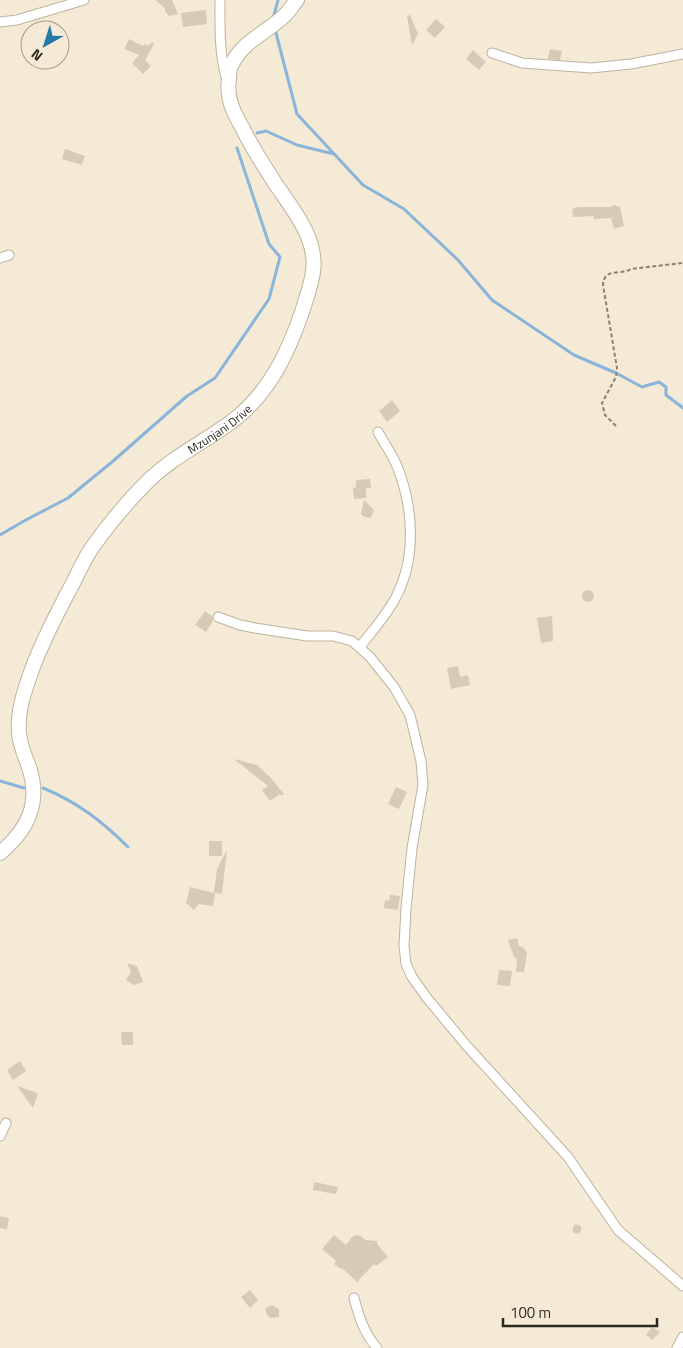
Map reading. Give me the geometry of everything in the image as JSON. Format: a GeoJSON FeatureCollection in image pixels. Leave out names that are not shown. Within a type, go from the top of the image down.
{"type":"FeatureCollection","features":[{"type":"Feature","properties":{"kind":"main road","name":"Mzunjani Drive"},"geometry":{"type":"LineString","coordinates":[[0,853],[26,825],[34,801],[30,770],[21,747],[19,731],[20,712],[25,686],[44,638],[90,551],[111,523],[150,480],[190,449],[237,417],[257,399],[275,375],[293,339],[307,298],[313,270],[311,249],[300,219],[260,160],[232,110],[228,96],[228,84],[231,65],[240,51],[283,17],[297,0]]}},
{"type":"Feature","properties":{"kind":"street"},"geometry":{"type":"LineString","coordinates":[[0,22],[17,20],[84,0]]}},
{"type":"Feature","properties":{"kind":"street"},"geometry":{"type":"LineString","coordinates":[[220,0],[221,60],[228,84]]}},
{"type":"Feature","properties":{"kind":"street"},"geometry":{"type":"LineString","coordinates":[[492,53],[522,64],[591,68],[632,64],[683,54]]}},
{"type":"Feature","properties":{"kind":"street"},"geometry":{"type":"LineString","coordinates":[[360,647],[397,595],[402,581],[410,540],[409,516],[403,485],[396,464],[378,432]]}},
{"type":"Feature","properties":{"kind":"street"},"geometry":{"type":"LineString","coordinates":[[218,617],[240,625],[280,632],[342,638],[352,641],[360,647],[394,687],[410,714],[421,761],[423,785],[412,848],[406,908],[404,946],[406,964],[412,978],[466,1046],[568,1157],[618,1230],[683,1286]]}},
{"type":"Feature","properties":{"kind":"street"},"geometry":{"type":"LineString","coordinates":[[0,1136],[6,1123]]}},
{"type":"Feature","properties":{"kind":"street"},"geometry":{"type":"LineString","coordinates":[[354,1298],[360,1320],[368,1337],[377,1348]]}},
{"type":"Feature","properties":{"kind":"street"},"geometry":{"type":"LineString","coordinates":[[677,1348],[683,1337]]}},
{"type":"Feature","properties":{"kind":"path"},"geometry":{"type":"LineString","coordinates":[[616,426],[604,415],[602,403],[616,378],[617,368],[603,285],[604,278],[608,274],[617,271],[626,272],[631,268],[683,263]]}},
{"type":"Feature","properties":{"kind":"building"},"geometry":{"type":"Polygon","coordinates":[[[155,0],[172,0],[178,14],[169,16],[165,8],[155,0]]]}},
{"type":"Feature","properties":{"kind":"building"},"geometry":{"type":"Polygon","coordinates":[[[206,10],[207,24],[183,27],[181,13],[206,10]]]}},
{"type":"Feature","properties":{"kind":"building"},"geometry":{"type":"Polygon","coordinates":[[[410,15],[418,34],[412,45],[407,16],[410,15]]]}},
{"type":"Feature","properties":{"kind":"building"},"geometry":{"type":"Polygon","coordinates":[[[436,19],[445,27],[435,38],[426,30],[436,19]]]}},
{"type":"Feature","properties":{"kind":"building"},"geometry":{"type":"Polygon","coordinates":[[[129,39],[143,46],[145,44],[148,46],[152,42],[154,44],[145,60],[151,66],[143,74],[132,63],[139,55],[124,49],[129,39]]]}},
{"type":"Feature","properties":{"kind":"building"},"geometry":{"type":"Polygon","coordinates":[[[550,49],[562,51],[560,60],[548,59],[550,49]]]}},
{"type":"Feature","properties":{"kind":"building"},"geometry":{"type":"Polygon","coordinates":[[[473,50],[486,62],[479,70],[466,59],[473,50]]]}},
{"type":"Feature","properties":{"kind":"building"},"geometry":{"type":"Polygon","coordinates":[[[65,149],[85,156],[82,165],[62,159],[65,149]]]}},
{"type":"Feature","properties":{"kind":"building"},"geometry":{"type":"Polygon","coordinates":[[[614,205],[620,207],[624,226],[614,229],[611,218],[594,219],[593,216],[573,217],[572,209],[578,207],[612,207],[614,205]]]}},
{"type":"Feature","properties":{"kind":"building"},"geometry":{"type":"Polygon","coordinates":[[[392,400],[400,411],[387,422],[379,411],[392,400]]]}},
{"type":"Feature","properties":{"kind":"building"},"geometry":{"type":"Polygon","coordinates":[[[370,479],[371,488],[366,488],[366,498],[354,499],[353,488],[356,487],[356,480],[370,479]]]}},
{"type":"Feature","properties":{"kind":"building"},"geometry":{"type":"Polygon","coordinates":[[[364,500],[374,510],[369,518],[361,514],[364,500]]]}},
{"type":"Feature","properties":{"kind":"building"},"geometry":{"type":"Polygon","coordinates":[[[586,590],[590,590],[594,596],[590,602],[586,602],[582,598],[582,594],[586,590]]]}},
{"type":"Feature","properties":{"kind":"building"},"geometry":{"type":"Polygon","coordinates":[[[205,611],[212,616],[213,621],[206,632],[195,625],[205,611]]]}},
{"type":"Feature","properties":{"kind":"building"},"geometry":{"type":"Polygon","coordinates":[[[552,616],[553,641],[541,643],[537,618],[552,616]]]}},
{"type":"Feature","properties":{"kind":"building"},"geometry":{"type":"Polygon","coordinates":[[[458,666],[460,677],[468,675],[470,685],[451,689],[447,668],[458,666]]]}},
{"type":"Feature","properties":{"kind":"building"},"geometry":{"type":"Polygon","coordinates":[[[234,759],[257,765],[284,794],[282,796],[280,794],[270,801],[262,790],[268,786],[234,759]]]}},
{"type":"Feature","properties":{"kind":"building"},"geometry":{"type":"Polygon","coordinates":[[[396,787],[407,792],[399,809],[388,804],[396,787]]]}},
{"type":"Feature","properties":{"kind":"building"},"geometry":{"type":"Polygon","coordinates":[[[209,841],[222,841],[222,856],[209,856],[209,841]]]}},
{"type":"Feature","properties":{"kind":"building"},"geometry":{"type":"Polygon","coordinates":[[[227,850],[222,894],[215,893],[213,906],[199,904],[194,910],[186,903],[190,887],[214,893],[217,869],[227,850]]]}},
{"type":"Feature","properties":{"kind":"building"},"geometry":{"type":"Polygon","coordinates":[[[390,895],[400,896],[398,910],[384,908],[385,900],[389,901],[390,895]]]}},
{"type":"Feature","properties":{"kind":"building"},"geometry":{"type":"Polygon","coordinates":[[[517,938],[519,946],[524,948],[527,953],[524,972],[516,972],[517,959],[514,957],[508,940],[517,938]]]}},
{"type":"Feature","properties":{"kind":"building"},"geometry":{"type":"Polygon","coordinates":[[[127,963],[137,966],[143,982],[134,985],[126,980],[131,972],[127,963]]]}},
{"type":"Feature","properties":{"kind":"building"},"geometry":{"type":"Polygon","coordinates":[[[499,970],[512,971],[510,986],[497,985],[499,970]]]}},
{"type":"Feature","properties":{"kind":"building"},"geometry":{"type":"Polygon","coordinates":[[[121,1032],[133,1032],[133,1045],[122,1045],[121,1032]]]}},
{"type":"Feature","properties":{"kind":"building"},"geometry":{"type":"Polygon","coordinates":[[[20,1061],[26,1071],[13,1080],[7,1070],[20,1061]]]}},
{"type":"Feature","properties":{"kind":"building"},"geometry":{"type":"Polygon","coordinates":[[[17,1086],[38,1093],[33,1108],[17,1086]]]}},
{"type":"Feature","properties":{"kind":"building"},"geometry":{"type":"Polygon","coordinates":[[[314,1182],[338,1187],[336,1194],[313,1190],[314,1182]]]}},
{"type":"Feature","properties":{"kind":"building"},"geometry":{"type":"Polygon","coordinates":[[[0,1216],[9,1218],[7,1229],[0,1228],[0,1216]]]}},
{"type":"Feature","properties":{"kind":"building"},"geometry":{"type":"Polygon","coordinates":[[[577,1224],[582,1229],[577,1234],[572,1229],[577,1224]]]}},
{"type":"Feature","properties":{"kind":"building"},"geometry":{"type":"Polygon","coordinates":[[[334,1235],[346,1245],[356,1235],[361,1236],[365,1240],[377,1241],[377,1244],[388,1257],[376,1266],[374,1264],[357,1282],[342,1268],[334,1264],[336,1261],[322,1249],[334,1235]]]}},
{"type":"Feature","properties":{"kind":"building"},"geometry":{"type":"Polygon","coordinates":[[[250,1290],[258,1300],[250,1308],[241,1297],[250,1290]]]}},
{"type":"Feature","properties":{"kind":"building"},"geometry":{"type":"Polygon","coordinates":[[[272,1305],[279,1309],[279,1317],[270,1318],[267,1315],[265,1308],[272,1305]]]}},
{"type":"Feature","properties":{"kind":"building"},"geometry":{"type":"Polygon","coordinates":[[[652,1327],[660,1332],[652,1340],[646,1335],[652,1327]]]}},
{"type":"Feature","properties":{"kind":"waterway"},"geometry":{"type":"LineString","coordinates":[[273,19],[278,0]]}},
{"type":"Feature","properties":{"kind":"waterway"},"geometry":{"type":"LineString","coordinates":[[276,33],[297,114],[363,185],[404,209],[458,260],[492,300],[574,355],[616,373],[642,387],[659,382],[666,387],[666,395],[683,408]]}},
{"type":"Feature","properties":{"kind":"waterway"},"geometry":{"type":"LineString","coordinates":[[257,133],[266,131],[297,145],[334,154]]}},
{"type":"Feature","properties":{"kind":"waterway"},"geometry":{"type":"LineString","coordinates":[[0,535],[68,498],[187,396],[215,378],[269,299],[280,257],[269,244],[237,148]]}},
{"type":"Feature","properties":{"kind":"waterway"},"geometry":{"type":"LineString","coordinates":[[0,781],[24,788]]}},
{"type":"Feature","properties":{"kind":"waterway"},"geometry":{"type":"LineString","coordinates":[[43,788],[67,799],[88,813],[128,847]]}}]}
